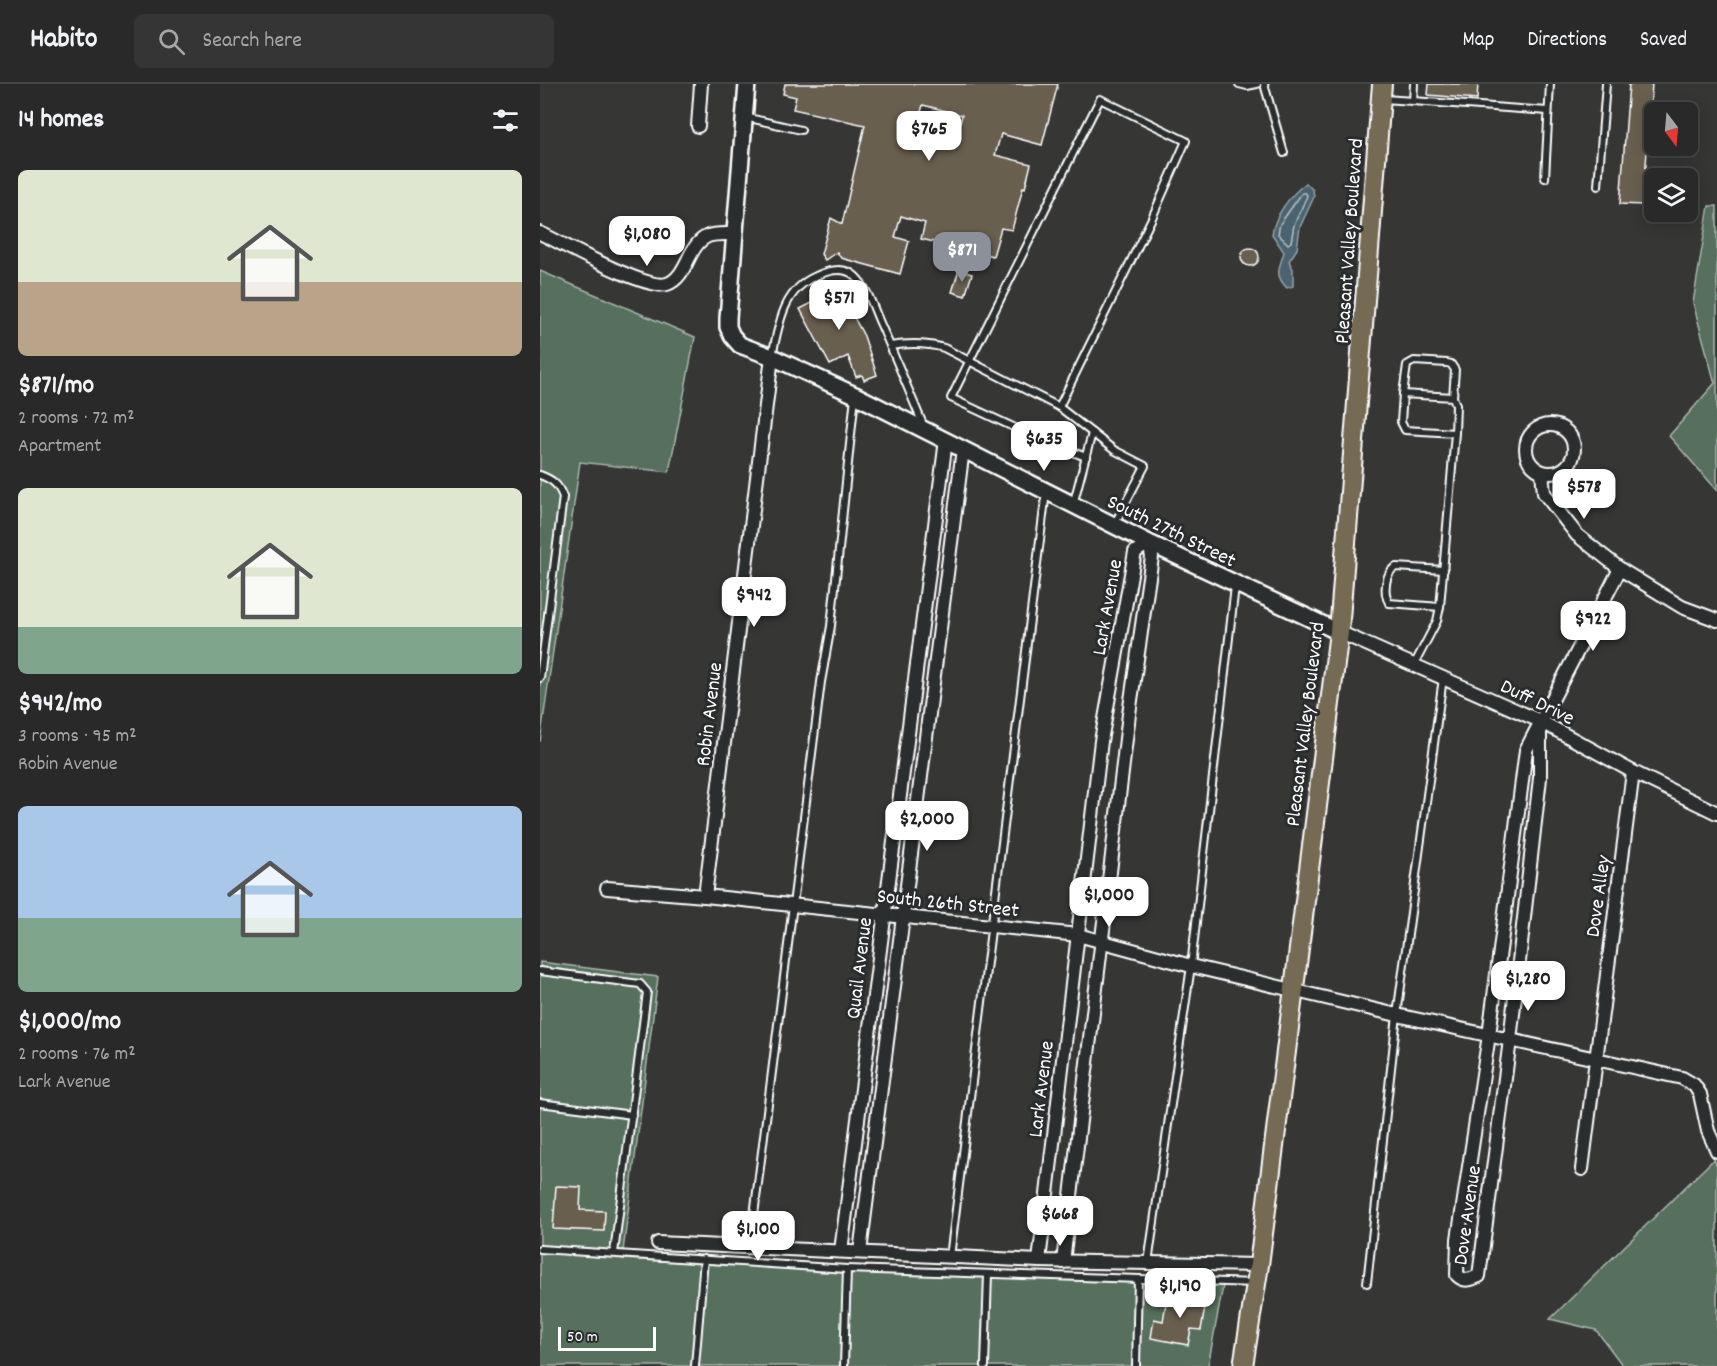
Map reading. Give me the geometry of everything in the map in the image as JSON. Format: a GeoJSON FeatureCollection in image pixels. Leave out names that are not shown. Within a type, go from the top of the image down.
{"type":"FeatureCollection","features":[{"type":"Feature","properties":{"kind":"main road","name":"Pleasant Valley Boulevard"},"geometry":{"type":"LineString","coordinates":[[1243,1366],[1257,1274],[1339,632],[1381,91]]}},
{"type":"Feature","properties":{"kind":"street"},"geometry":{"type":"LineString","coordinates":[[698,126],[701,84]]}},
{"type":"Feature","properties":{"kind":"street"},"geometry":{"type":"LineString","coordinates":[[540,233],[641,282],[665,285],[676,279],[697,243],[709,235],[735,234],[747,84]]}},
{"type":"Feature","properties":{"kind":"street","name":"South 27th Street"},"geometry":{"type":"LineString","coordinates":[[735,234],[728,327],[740,345],[855,395],[1149,543],[1339,632]]}},
{"type":"Feature","properties":{"kind":"street","name":"Robin Avenue"},"geometry":{"type":"LineString","coordinates":[[705,896],[772,357]]}},
{"type":"Feature","properties":{"kind":"street","name":"Quail Avenue"},"geometry":{"type":"LineString","coordinates":[[841,1251],[946,440]]}},
{"type":"Feature","properties":{"kind":"street","name":"Quail Avenue"},"geometry":{"type":"LineString","coordinates":[[860,1252],[963,449]]}},
{"type":"Feature","properties":{"kind":"street"},"geometry":{"type":"LineString","coordinates":[[1542,472],[1544,493],[1577,535],[1620,569],[1682,607],[1717,620]]}},
{"type":"Feature","properties":{"kind":"street","name":"Lark Avenue"},"geometry":{"type":"LineString","coordinates":[[1039,1261],[1101,741],[1135,552],[1149,543],[1152,557],[1129,714],[1063,1262]]}},
{"type":"Feature","properties":{"kind":"street","name":"Dove Avenue"},"geometry":{"type":"LineString","coordinates":[[1540,721],[1540,778],[1510,1040],[1479,1276],[1470,1280],[1461,1279],[1457,1275],[1456,1267],[1458,1239],[1489,1035],[1526,750],[1540,721],[1620,569]]}},
{"type":"Feature","properties":{"kind":"street","name":"Duff Drive"},"geometry":{"type":"LineString","coordinates":[[1339,632],[1540,721],[1633,772],[1717,813]]}},
{"type":"Feature","properties":{"kind":"street"},"geometry":{"type":"LineString","coordinates":[[904,762],[923,764]]}},
{"type":"Feature","properties":{"kind":"street","name":"Dove Alley"},"geometry":{"type":"LineString","coordinates":[[1581,1169],[1633,772]]}},
{"type":"Feature","properties":{"kind":"street","name":"South 26th Street"},"geometry":{"type":"LineString","coordinates":[[607,888],[1078,935],[1191,966],[1397,1015],[1682,1078],[1694,1085],[1700,1094],[1708,1131],[1717,1151]]}},
{"type":"Feature","properties":{"kind":"street"},"geometry":{"type":"LineString","coordinates":[[868,1045],[887,1047]]}},
{"type":"Feature","properties":{"kind":"street"},"geometry":{"type":"LineString","coordinates":[[850,1178],[870,1180]]}},
{"type":"Feature","properties":{"kind":"street"},"geometry":{"type":"LineString","coordinates":[[658,1243],[1148,1264],[1257,1274]]}},
{"type":"Feature","properties":{"kind":"lane"},"geometry":{"type":"LineString","coordinates":[[1239,84],[1253,84]]}},
{"type":"Feature","properties":{"kind":"lane"},"geometry":{"type":"LineString","coordinates":[[1264,84],[1284,153]]}},
{"type":"Feature","properties":{"kind":"lane"},"geometry":{"type":"LineString","coordinates":[[1413,101],[1414,84]]}},
{"type":"Feature","properties":{"kind":"lane"},"geometry":{"type":"LineString","coordinates":[[1545,178],[1550,84]]}},
{"type":"Feature","properties":{"kind":"lane"},"geometry":{"type":"LineString","coordinates":[[1598,186],[1606,84]]}},
{"type":"Feature","properties":{"kind":"lane"},"geometry":{"type":"LineString","coordinates":[[1381,91],[1413,101],[1548,111]]}},
{"type":"Feature","properties":{"kind":"lane"},"geometry":{"type":"LineString","coordinates":[[1059,407],[1151,220],[1186,141],[1100,99],[951,398],[1041,440],[1086,458]]}},
{"type":"Feature","properties":{"kind":"lane"},"geometry":{"type":"LineString","coordinates":[[745,117],[801,130]]}},
{"type":"Feature","properties":{"kind":"lane"},"geometry":{"type":"LineString","coordinates":[[772,357],[780,316],[790,296],[815,276],[835,270],[848,272],[860,282],[925,430]]}},
{"type":"Feature","properties":{"kind":"lane"},"geometry":{"type":"LineString","coordinates":[[890,346],[911,343],[934,345],[969,360],[1059,407],[1114,450],[1145,466],[1114,525]]}},
{"type":"Feature","properties":{"kind":"lane"},"geometry":{"type":"LineString","coordinates":[[1414,665],[1437,621],[1440,607],[1455,433],[1456,405],[1453,397],[1455,370],[1452,364],[1414,361],[1407,365],[1401,422],[1405,430],[1455,433]]}},
{"type":"Feature","properties":{"kind":"lane"},"geometry":{"type":"LineString","coordinates":[[1403,394],[1453,397]]}},
{"type":"Feature","properties":{"kind":"lane"},"geometry":{"type":"LineString","coordinates":[[750,1247],[821,682],[831,626],[855,395]]}},
{"type":"Feature","properties":{"kind":"lane"},"geometry":{"type":"LineString","coordinates":[[1073,505],[1092,433]]}},
{"type":"Feature","properties":{"kind":"lane"},"geometry":{"type":"LineString","coordinates":[[540,475],[552,479],[559,486],[563,497],[540,678]]}},
{"type":"Feature","properties":{"kind":"lane"},"geometry":{"type":"LineString","coordinates":[[950,1257],[1046,491]]}},
{"type":"Feature","properties":{"kind":"lane"},"geometry":{"type":"LineString","coordinates":[[1440,607],[1389,603],[1386,595],[1388,575],[1396,567],[1444,570]]}},
{"type":"Feature","properties":{"kind":"lane"},"geometry":{"type":"LineString","coordinates":[[1148,1264],[1191,966],[1235,583]]}},
{"type":"Feature","properties":{"kind":"lane"},"geometry":{"type":"LineString","coordinates":[[1367,1283],[1397,1015],[1443,678]]}},
{"type":"Feature","properties":{"kind":"lane"},"geometry":{"type":"LineString","coordinates":[[540,971],[640,984],[647,992],[614,1253]]}},
{"type":"Feature","properties":{"kind":"lane"},"geometry":{"type":"LineString","coordinates":[[540,1103],[632,1115]]}},
{"type":"Feature","properties":{"kind":"lane"},"geometry":{"type":"LineString","coordinates":[[540,1248],[847,1269],[1138,1279],[1257,1274]]}},
{"type":"Feature","properties":{"kind":"lane"},"geometry":{"type":"LineString","coordinates":[[696,1366],[704,1259]]}},
{"type":"Feature","properties":{"kind":"lane"},"geometry":{"type":"LineString","coordinates":[[844,1366],[847,1269]]}},
{"type":"Feature","properties":{"kind":"lane"},"geometry":{"type":"LineString","coordinates":[[985,1366],[988,1274]]}},
{"type":"Feature","properties":{"kind":"lane"},"geometry":{"type":"LineString","coordinates":[[1136,1366],[1138,1279]]}},
{"type":"Feature","properties":{"kind":"green space"},"geometry":{"type":"Polygon","coordinates":[[[1709,206],[1717,206],[1717,490],[1669,436],[1715,383],[1693,303],[1709,206]]]}},
{"type":"Feature","properties":{"kind":"green space"},"geometry":{"type":"Polygon","coordinates":[[[540,271],[695,337],[669,472],[580,462],[540,742],[540,271]]]}},
{"type":"Feature","properties":{"kind":"green space"},"geometry":{"type":"Polygon","coordinates":[[[540,962],[658,977],[622,1259],[1223,1286],[1208,1366],[540,1366],[540,962]]]}},
{"type":"Feature","properties":{"kind":"green space"},"geometry":{"type":"Polygon","coordinates":[[[1714,1159],[1717,1166],[1717,1366],[1623,1366],[1596,1330],[1550,1319],[1714,1159]]]}},
{"type":"Feature","properties":{"kind":"water"},"geometry":{"type":"Polygon","coordinates":[[[1306,183],[1313,190],[1314,197],[1300,227],[1297,249],[1289,261],[1293,269],[1293,286],[1287,288],[1279,275],[1284,252],[1272,234],[1276,220],[1284,206],[1306,183]]]}},
{"type":"Feature","properties":{"kind":"building"},"geometry":{"type":"Polygon","coordinates":[[[785,84],[1058,84],[1042,145],[1001,134],[995,155],[1031,164],[1012,230],[1001,228],[993,256],[977,252],[978,248],[948,241],[947,245],[921,239],[925,223],[901,216],[895,237],[909,241],[900,274],[841,258],[837,252],[825,260],[821,254],[831,218],[842,224],[865,125],[793,109],[796,97],[783,94],[785,84]],[[923,105],[916,130],[956,140],[962,115],[923,105]]]}},
{"type":"Feature","properties":{"kind":"building"},"geometry":{"type":"Polygon","coordinates":[[[1429,84],[1478,84],[1477,99],[1428,95],[1429,84]]]}},
{"type":"Feature","properties":{"kind":"building"},"geometry":{"type":"Polygon","coordinates":[[[1629,84],[1652,84],[1651,102],[1644,102],[1644,156],[1647,156],[1643,205],[1620,204],[1629,84]]]}},
{"type":"Feature","properties":{"kind":"building"},"geometry":{"type":"Polygon","coordinates":[[[1246,248],[1254,248],[1259,253],[1257,264],[1246,266],[1241,261],[1241,253],[1246,248]]]}},
{"type":"Feature","properties":{"kind":"building"},"geometry":{"type":"Polygon","coordinates":[[[959,270],[972,274],[965,296],[952,292],[959,270]]]}},
{"type":"Feature","properties":{"kind":"building"},"geometry":{"type":"Polygon","coordinates":[[[833,282],[864,336],[877,375],[864,380],[862,375],[856,377],[848,356],[830,365],[800,309],[820,299],[816,290],[833,282]]]}},
{"type":"Feature","properties":{"kind":"building"},"geometry":{"type":"Polygon","coordinates":[[[556,1186],[581,1187],[580,1210],[605,1211],[604,1231],[553,1229],[556,1186]]]}},
{"type":"Feature","properties":{"kind":"building"},"geometry":{"type":"Polygon","coordinates":[[[1187,1292],[1207,1296],[1201,1330],[1191,1329],[1188,1345],[1151,1338],[1154,1319],[1163,1321],[1167,1297],[1186,1300],[1187,1292]]]}}]}
